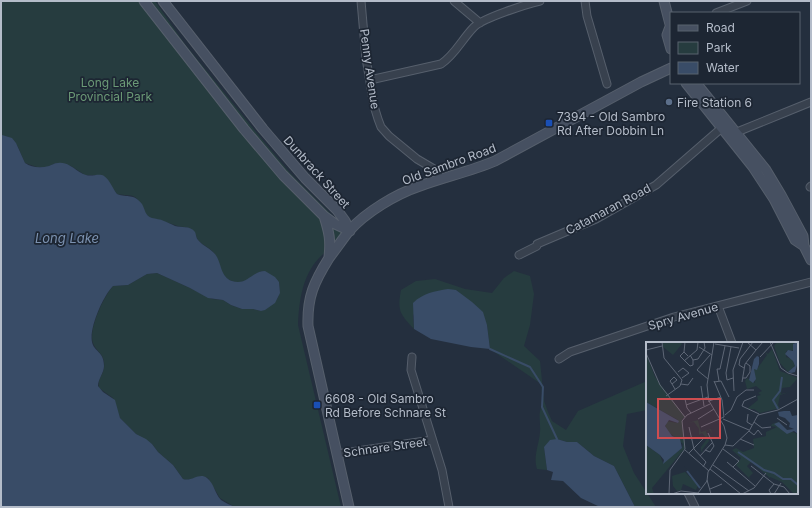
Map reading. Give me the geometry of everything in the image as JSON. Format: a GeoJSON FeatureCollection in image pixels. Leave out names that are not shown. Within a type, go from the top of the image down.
{"type":"FeatureCollection","features":[{"type":"Feature","properties":{"kind":"main road","name":"Dunbrack Street"},"geometry":{"type":"LineString","coordinates":[[144,1],[260,149],[324,216],[335,224],[350,230]]}},
{"type":"Feature","properties":{"kind":"main road","name":"Dunbrack Street"},"geometry":{"type":"LineString","coordinates":[[163,1],[253,118],[289,160],[336,210],[350,230]]}},
{"type":"Feature","properties":{"kind":"main road"},"geometry":{"type":"LineString","coordinates":[[664,1],[670,23]]}},
{"type":"Feature","properties":{"kind":"main road"},"geometry":{"type":"LineString","coordinates":[[670,29],[667,35],[670,46]]}},
{"type":"Feature","properties":{"kind":"main road","name":"Old Sambro Road"},"geometry":{"type":"LineString","coordinates":[[349,507],[308,326],[307,311],[313,285],[329,258],[350,230],[372,212],[398,196],[421,186],[474,170],[495,161],[641,82],[670,68]]}},
{"type":"Feature","properties":{"kind":"main road"},"geometry":{"type":"LineString","coordinates":[[687,84],[725,125],[736,132],[772,180],[803,236],[804,246],[811,260]]}},
{"type":"Feature","properties":{"kind":"main road"},"geometry":{"type":"LineString","coordinates":[[697,84],[770,193],[795,240],[804,246]]}},
{"type":"Feature","properties":{"kind":"main road"},"geometry":{"type":"LineString","coordinates":[[324,216],[330,232],[331,242],[329,258]]}},
{"type":"Feature","properties":{"kind":"street","name":"Penny Avenue"},"geometry":{"type":"LineString","coordinates":[[362,1],[366,58],[376,113],[383,130],[417,159],[434,169],[442,179]]}},
{"type":"Feature","properties":{"kind":"street"},"geometry":{"type":"LineString","coordinates":[[454,1],[480,23]]}},
{"type":"Feature","properties":{"kind":"street"},"geometry":{"type":"LineString","coordinates":[[370,80],[441,64],[450,56],[474,27],[480,23],[540,1]]}},
{"type":"Feature","properties":{"kind":"street"},"geometry":{"type":"LineString","coordinates":[[585,1],[586,12],[607,84]]}},
{"type":"Feature","properties":{"kind":"street"},"geometry":{"type":"LineString","coordinates":[[719,12],[747,1]]}},
{"type":"Feature","properties":{"kind":"street"},"geometry":{"type":"LineString","coordinates":[[736,132],[811,102]]}},
{"type":"Feature","properties":{"kind":"street","name":"Catamaran Road"},"geometry":{"type":"LineString","coordinates":[[519,255],[537,246],[538,244],[596,219],[656,185],[725,125]]}},
{"type":"Feature","properties":{"kind":"street","name":"Spry Avenue"},"geometry":{"type":"LineString","coordinates":[[558,359],[570,352],[674,318],[811,282]]}},
{"type":"Feature","properties":{"kind":"street"},"geometry":{"type":"LineString","coordinates":[[718,306],[732,342]]}},
{"type":"Feature","properties":{"kind":"street"},"geometry":{"type":"LineString","coordinates":[[412,357],[411,370],[442,470],[449,507]]}},
{"type":"Feature","properties":{"kind":"street","name":"Schnare Street"},"geometry":{"type":"LineString","coordinates":[[337,454],[432,440]]}},
{"type":"Feature","properties":{"kind":"street"},"geometry":{"type":"LineString","coordinates":[[688,494],[695,507]]}},
{"type":"Feature","properties":{"kind":"green space","name":"Long Lake Provincial Park"},"geometry":{"type":"Polygon","coordinates":[[[1,1],[155,1],[184,43],[290,173],[349,232],[326,251],[313,265],[302,290],[298,325],[341,507],[233,506],[220,498],[208,478],[200,477],[189,480],[183,479],[173,465],[158,452],[152,444],[136,434],[120,418],[113,398],[99,388],[104,359],[94,346],[92,337],[101,305],[113,286],[128,285],[147,274],[157,273],[212,299],[223,300],[242,309],[261,311],[274,302],[278,297],[279,282],[262,271],[241,282],[228,279],[223,274],[214,253],[198,240],[192,230],[149,217],[135,197],[117,194],[102,175],[85,175],[71,166],[56,163],[47,167],[37,167],[25,163],[14,141],[6,136],[1,136],[1,1]]]}},
{"type":"Feature","properties":{"kind":"green space"},"geometry":{"type":"Polygon","coordinates":[[[514,271],[530,276],[534,294],[530,325],[524,346],[540,361],[544,401],[552,421],[566,430],[578,411],[646,381],[646,410],[627,414],[623,446],[634,473],[646,492],[646,494],[648,494],[656,507],[635,507],[614,466],[594,456],[577,442],[567,442],[557,439],[544,447],[547,470],[537,469],[536,460],[540,432],[540,414],[543,404],[541,384],[490,349],[487,325],[463,296],[456,290],[413,315],[414,329],[401,312],[399,303],[401,290],[416,281],[435,279],[465,289],[492,293],[504,278],[514,271]]]}},
{"type":"Feature","properties":{"kind":"water","name":"Long Lake"},"geometry":{"type":"Polygon","coordinates":[[[2,135],[12,138],[16,143],[25,163],[28,165],[40,167],[49,166],[55,163],[62,163],[69,165],[86,175],[102,175],[108,180],[117,194],[136,198],[142,204],[150,217],[162,220],[175,226],[191,228],[195,232],[198,240],[215,254],[223,273],[228,279],[242,282],[256,273],[265,271],[275,277],[279,282],[280,293],[275,303],[261,311],[242,309],[223,300],[208,298],[157,273],[147,274],[128,285],[113,286],[101,304],[93,329],[93,345],[101,354],[104,361],[104,369],[98,386],[103,392],[115,400],[120,418],[136,434],[152,444],[158,452],[173,465],[183,479],[186,480],[198,476],[204,476],[209,480],[221,500],[235,507],[1,507],[2,135]]]}},
{"type":"Feature","properties":{"kind":"water"},"geometry":{"type":"Polygon","coordinates":[[[448,289],[456,290],[483,312],[487,325],[490,349],[471,347],[431,339],[414,329],[413,303],[425,295],[448,289]]]}},
{"type":"Feature","properties":{"kind":"water"},"geometry":{"type":"Polygon","coordinates":[[[557,439],[567,442],[577,442],[594,456],[614,466],[635,507],[600,507],[581,498],[563,481],[551,480],[553,472],[547,470],[544,447],[550,440],[557,439]]]}},
{"type":"Feature","properties":{"kind":"waterway"},"geometry":{"type":"LineString","coordinates":[[490,349],[530,367],[543,387],[542,407],[557,439]]}},
{"type":"Feature","properties":{"kind":"place","name":"Fire Station 6"},"geometry":{"type":"Point","coordinates":[669,102]}},
{"type":"Feature","properties":{"kind":"place","name":"7394 - Old Sambro Rd After Dobbin Ln"},"geometry":{"type":"Point","coordinates":[549,123]}},
{"type":"Feature","properties":{"kind":"place","name":"6608 - Old Sambro Rd Before Schnare St"},"geometry":{"type":"Point","coordinates":[317,405]}}]}
